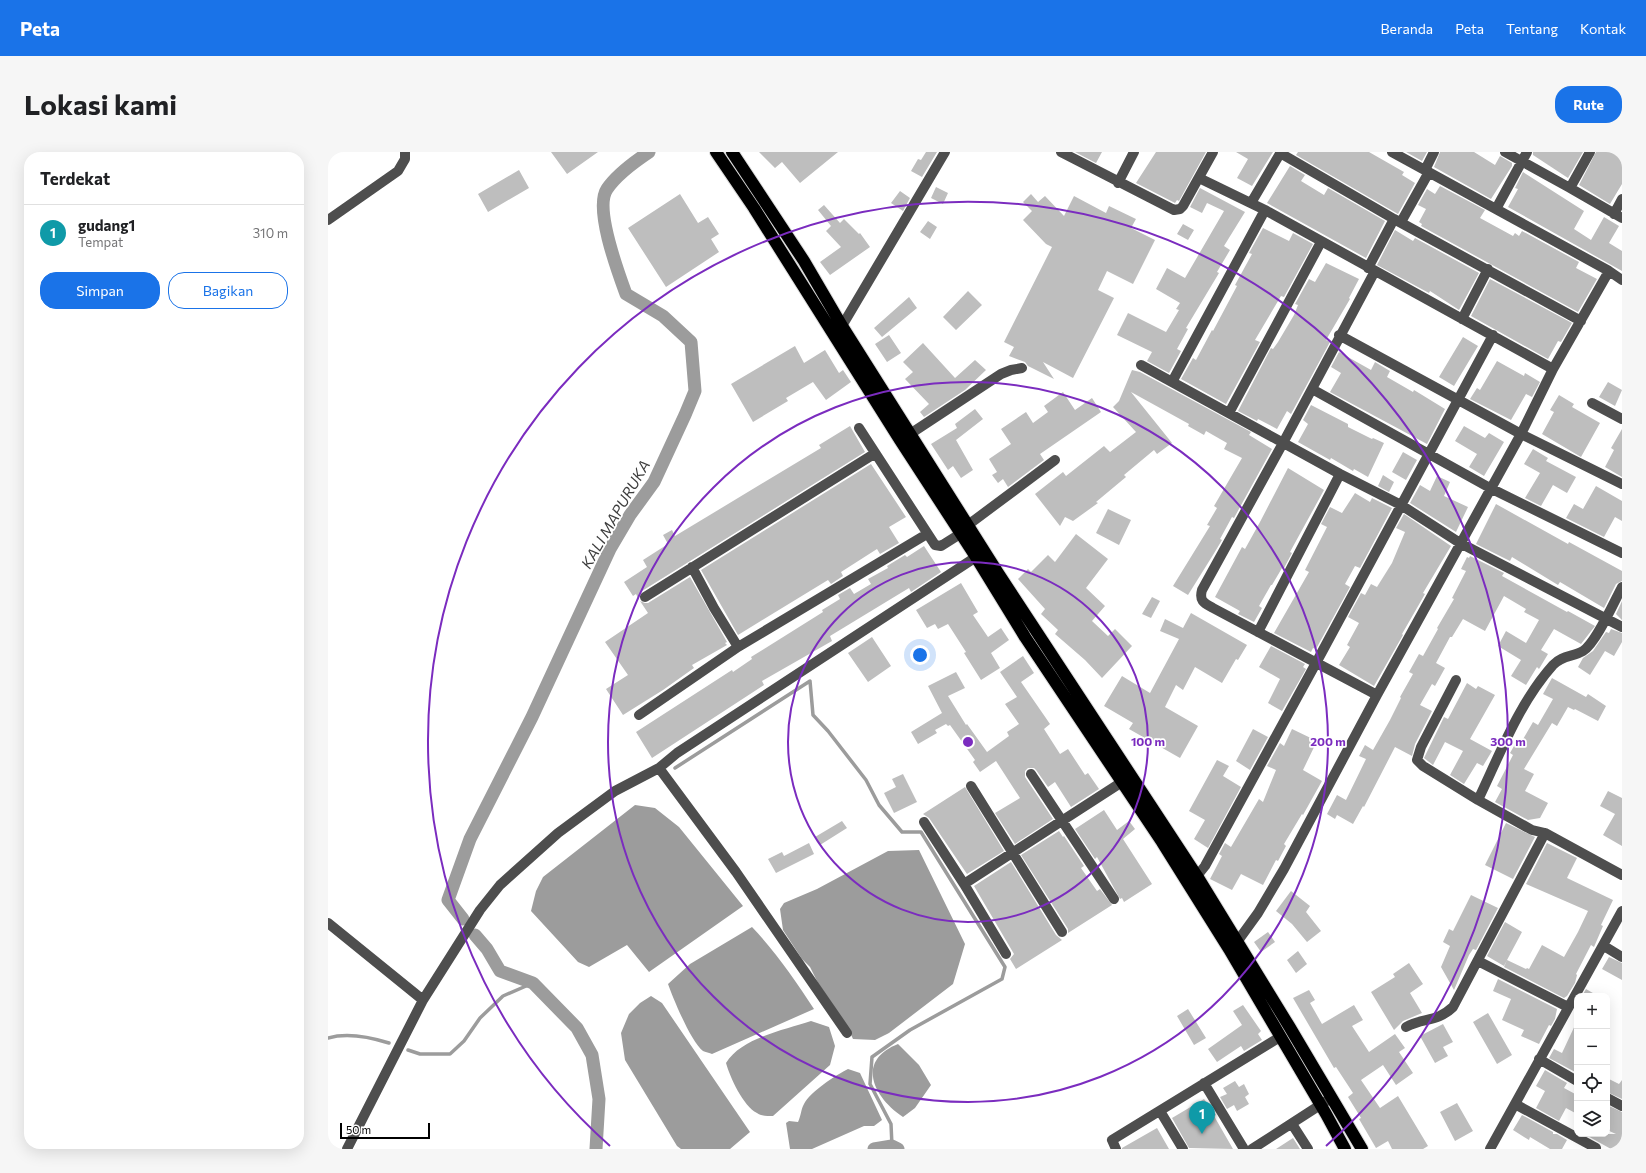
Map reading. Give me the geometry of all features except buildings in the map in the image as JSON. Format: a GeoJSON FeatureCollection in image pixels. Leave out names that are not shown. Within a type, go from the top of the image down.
{"type":"FeatureCollection","features":[{"type":"Feature","properties":{"kind":"highway"},"geometry":{"type":"LineString","coordinates":[[716,152],[804,261],[842,326],[910,434],[964,529],[976,556],[1025,637],[1162,842],[1229,948],[1280,1037],[1326,1102],[1362,1149]]}},
{"type":"Feature","properties":{"kind":"highway"},"geometry":{"type":"LineString","coordinates":[[732,152],[759,204],[964,529],[1197,876],[1237,942],[1326,1102],[1343,1148]]}},
{"type":"Feature","properties":{"kind":"street"},"geometry":{"type":"LineString","coordinates":[[328,220],[398,171],[405,159],[405,152]]}},
{"type":"Feature","properties":{"kind":"street"},"geometry":{"type":"LineString","coordinates":[[842,326],[945,152]]}},
{"type":"Feature","properties":{"kind":"street"},"geometry":{"type":"LineString","coordinates":[[1060,152],[1174,210],[1180,209],[1183,206],[1213,152]]}},
{"type":"Feature","properties":{"kind":"street"},"geometry":{"type":"LineString","coordinates":[[1118,182],[1134,152]]}},
{"type":"Feature","properties":{"kind":"street"},"geometry":{"type":"LineString","coordinates":[[1392,152],[1609,271],[1622,280]]}},
{"type":"Feature","properties":{"kind":"street"},"geometry":{"type":"LineString","coordinates":[[1377,695],[1206,604],[1200,597],[1204,585],[1283,443],[1372,270],[1427,171],[1434,152]]}},
{"type":"Feature","properties":{"kind":"street"},"geometry":{"type":"LineString","coordinates":[[1504,152],[1525,157],[1570,188],[1618,216],[1622,199]]}},
{"type":"Feature","properties":{"kind":"street"},"geometry":{"type":"LineString","coordinates":[[1570,188],[1590,152]]}},
{"type":"Feature","properties":{"kind":"street"},"geometry":{"type":"LineString","coordinates":[[1251,203],[1280,153],[1398,221],[1581,321]]}},
{"type":"Feature","properties":{"kind":"street"},"geometry":{"type":"LineString","coordinates":[[1496,209],[1525,157]]}},
{"type":"Feature","properties":{"kind":"street"},"geometry":{"type":"LineString","coordinates":[[1199,178],[1264,210],[1553,369]]}},
{"type":"Feature","properties":{"kind":"street"},"geometry":{"type":"LineString","coordinates":[[1172,382],[1264,210]]}},
{"type":"Feature","properties":{"kind":"street"},"geometry":{"type":"LineString","coordinates":[[1229,413],[1321,242]]}},
{"type":"Feature","properties":{"kind":"street"},"geometry":{"type":"LineString","coordinates":[[1462,319],[1488,269]]}},
{"type":"Feature","properties":{"kind":"street"},"geometry":{"type":"LineString","coordinates":[[1237,942],[1254,920],[1284,869],[1377,695],[1521,434],[1553,369],[1609,271]]}},
{"type":"Feature","properties":{"kind":"street"},"geometry":{"type":"LineString","coordinates":[[1339,335],[1521,434],[1622,484]]}},
{"type":"Feature","properties":{"kind":"street"},"geometry":{"type":"LineString","coordinates":[[1197,876],[1208,860],[1316,663],[1493,335]]}},
{"type":"Feature","properties":{"kind":"street"},"geometry":{"type":"LineString","coordinates":[[1141,365],[1401,506],[1460,543],[1622,627]]}},
{"type":"Feature","properties":{"kind":"street"},"geometry":{"type":"LineString","coordinates":[[910,434],[1001,374],[1022,368]]}},
{"type":"Feature","properties":{"kind":"street"},"geometry":{"type":"LineString","coordinates":[[1312,389],[1490,488],[1622,553]]}},
{"type":"Feature","properties":{"kind":"street"},"geometry":{"type":"LineString","coordinates":[[1592,403],[1622,419]]}},
{"type":"Feature","properties":{"kind":"street"},"geometry":{"type":"LineString","coordinates":[[858,428],[927,534],[938,547],[1055,460]]}},
{"type":"Feature","properties":{"kind":"street"},"geometry":{"type":"LineString","coordinates":[[645,597],[874,454]]}},
{"type":"Feature","properties":{"kind":"street"},"geometry":{"type":"LineString","coordinates":[[1258,632],[1340,474]]}},
{"type":"Feature","properties":{"kind":"street"},"geometry":{"type":"LineString","coordinates":[[639,715],[738,647],[927,534]]}},
{"type":"Feature","properties":{"kind":"street"},"geometry":{"type":"LineString","coordinates":[[348,1149],[423,1000],[480,910],[500,885],[558,833],[615,791],[659,768],[677,753],[976,556]]}},
{"type":"Feature","properties":{"kind":"street"},"geometry":{"type":"LineString","coordinates":[[692,567],[714,608],[738,647]]}},
{"type":"Feature","properties":{"kind":"street"},"geometry":{"type":"LineString","coordinates":[[1478,800],[1507,739],[1535,688],[1558,660],[1583,651],[1592,643],[1622,587]]}},
{"type":"Feature","properties":{"kind":"street"},"geometry":{"type":"LineString","coordinates":[[1456,680],[1421,747],[1417,760],[1423,766],[1478,800],[1532,830],[1545,833],[1622,875]]}},
{"type":"Feature","properties":{"kind":"street"},"geometry":{"type":"LineString","coordinates":[[659,768],[736,872],[847,1033]]}},
{"type":"Feature","properties":{"kind":"street"},"geometry":{"type":"LineString","coordinates":[[1031,774],[1114,899]]}},
{"type":"Feature","properties":{"kind":"street"},"geometry":{"type":"LineString","coordinates":[[964,884],[1122,782]]}},
{"type":"Feature","properties":{"kind":"street"},"geometry":{"type":"LineString","coordinates":[[971,786],[1062,932]]}},
{"type":"Feature","properties":{"kind":"street"},"geometry":{"type":"LineString","coordinates":[[924,822],[964,884],[1006,954]]}},
{"type":"Feature","properties":{"kind":"street"},"geometry":{"type":"LineString","coordinates":[[1406,1027],[1415,1022],[1430,1021],[1444,1015],[1453,1007],[1545,833]]}},
{"type":"Feature","properties":{"kind":"street"},"geometry":{"type":"LineString","coordinates":[[1490,1149],[1538,1060],[1622,912]]}},
{"type":"Feature","properties":{"kind":"street"},"geometry":{"type":"LineString","coordinates":[[328,923],[423,1000]]}},
{"type":"Feature","properties":{"kind":"street"},"geometry":{"type":"LineString","coordinates":[[1604,946],[1622,957]]}},
{"type":"Feature","properties":{"kind":"street"},"geometry":{"type":"LineString","coordinates":[[1478,961],[1568,1007]]}},
{"type":"Feature","properties":{"kind":"street"},"geometry":{"type":"LineString","coordinates":[[1116,1149],[1112,1140],[1280,1037]]}},
{"type":"Feature","properties":{"kind":"street"},"geometry":{"type":"LineString","coordinates":[[1538,1060],[1574,1079]]}},
{"type":"Feature","properties":{"kind":"street"},"geometry":{"type":"LineString","coordinates":[[1204,1083],[1244,1149]]}},
{"type":"Feature","properties":{"kind":"street"},"geometry":{"type":"LineString","coordinates":[[1610,1100],[1622,1106]]}},
{"type":"Feature","properties":{"kind":"street"},"geometry":{"type":"LineString","coordinates":[[1252,1149],[1326,1102]]}},
{"type":"Feature","properties":{"kind":"street"},"geometry":{"type":"LineString","coordinates":[[1515,1104],[1596,1148]]}},
{"type":"Feature","properties":{"kind":"street"},"geometry":{"type":"LineString","coordinates":[[1160,1111],[1184,1149]]}},
{"type":"Feature","properties":{"kind":"street"},"geometry":{"type":"LineString","coordinates":[[1292,1124],[1308,1149]]}},
{"type":"Feature","properties":{"kind":"shaded area"},"geometry":{"type":"Polygon","coordinates":[[[635,805],[655,808],[679,827],[743,906],[649,972],[627,945],[589,967],[578,962],[531,911],[536,891],[543,877],[635,805]]]}},
{"type":"Feature","properties":{"kind":"shaded area"},"geometry":{"type":"Polygon","coordinates":[[[919,850],[965,944],[953,984],[889,1033],[875,1040],[853,1039],[846,1024],[818,983],[810,967],[802,959],[783,930],[780,909],[784,903],[817,889],[888,851],[919,850]]]}},
{"type":"Feature","properties":{"kind":"shaded area"},"geometry":{"type":"Polygon","coordinates":[[[752,927],[777,956],[814,1009],[712,1054],[703,1051],[688,1030],[668,984],[690,964],[752,927]]]}},
{"type":"Feature","properties":{"kind":"shaded area"},"geometry":{"type":"Polygon","coordinates":[[[651,996],[662,1003],[750,1132],[730,1149],[681,1149],[677,1146],[625,1060],[621,1033],[629,1014],[640,1003],[651,996]]]}},
{"type":"Feature","properties":{"kind":"shaded area"},"geometry":{"type":"Polygon","coordinates":[[[811,1021],[829,1027],[835,1046],[830,1065],[773,1116],[759,1114],[742,1098],[726,1063],[733,1054],[752,1041],[811,1021]]]}},
{"type":"Feature","properties":{"kind":"shaded area"},"geometry":{"type":"Polygon","coordinates":[[[898,1044],[919,1065],[931,1085],[915,1108],[903,1117],[884,1100],[877,1090],[873,1070],[877,1060],[885,1051],[898,1044]]]}},
{"type":"Feature","properties":{"kind":"shaded area"},"geometry":{"type":"Polygon","coordinates":[[[848,1069],[860,1073],[882,1120],[874,1126],[864,1126],[812,1149],[790,1149],[786,1123],[789,1121],[798,1122],[807,1099],[817,1089],[848,1069]]]}},
{"type":"Feature","properties":{"kind":"waterway","name":"KALI MAPURUKA"},"geometry":{"type":"LineString","coordinates":[[463,919],[448,900],[470,839],[532,717],[610,549],[630,515],[654,482],[695,391],[691,342],[663,316],[626,294],[613,256],[605,225],[603,210],[604,198],[607,189],[621,173],[649,152]]}},
{"type":"Feature","properties":{"kind":"waterway"},"geometry":{"type":"LineString","coordinates":[[675,768],[810,681],[813,715],[828,731],[866,780],[879,805],[902,832],[921,832],[1005,967],[1002,979],[910,1030],[872,1057],[870,1084],[891,1124],[892,1146]]}},
{"type":"Feature","properties":{"kind":"waterway","name":"KALI MAPURUKA"},"geometry":{"type":"LineString","coordinates":[[475,935],[487,949],[500,971],[533,983],[577,1028],[592,1055],[599,1099],[596,1149]]}},
{"type":"Feature","properties":{"kind":"waterway"},"geometry":{"type":"LineString","coordinates":[[408,1050],[420,1054],[450,1054],[464,1041],[480,1018],[503,996],[533,983]]}},
{"type":"Feature","properties":{"kind":"waterway"},"geometry":{"type":"LineString","coordinates":[[328,1038],[351,1035],[389,1043]]}},
{"type":"Feature","properties":{"kind":"waterway","name":"KALI MAPURUKA"},"geometry":{"type":"LineString","coordinates":[[874,1149],[892,1146],[898,1149]]}},
{"type":"Feature","properties":{"kind":"place","name":"gudang1"},"geometry":{"type":"Point","coordinates":[1202,1134]}}]}
